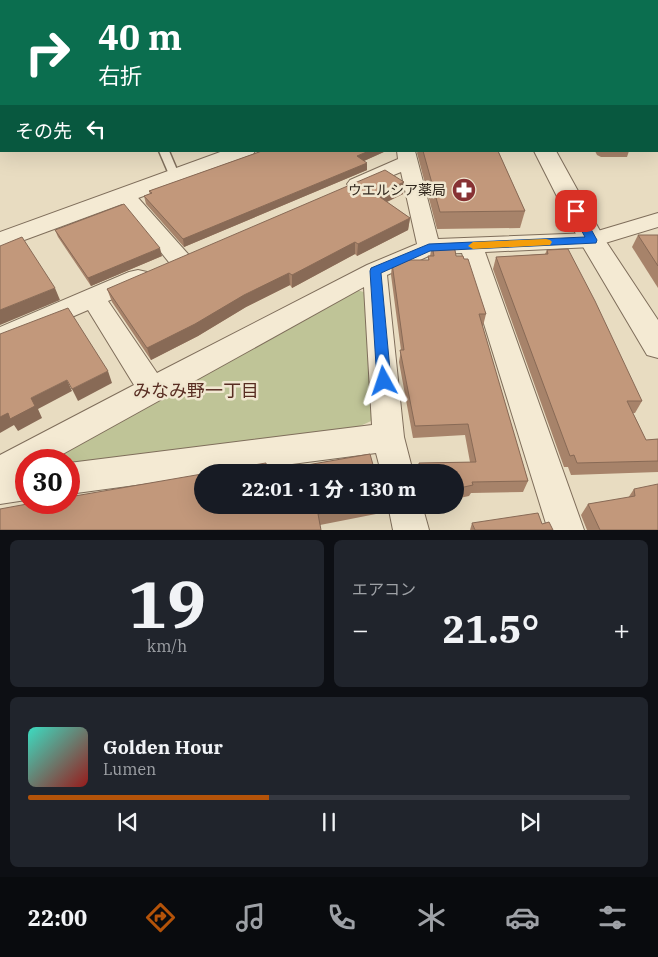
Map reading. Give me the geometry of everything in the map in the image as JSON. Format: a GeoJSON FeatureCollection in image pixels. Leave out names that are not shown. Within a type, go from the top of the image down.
{"type":"FeatureCollection","features":[{"type":"Feature","properties":{"kind":"street"},"geometry":{"type":"LineString","coordinates":[[0,241],[241,152]]}},
{"type":"Feature","properties":{"kind":"street"},"geometry":{"type":"LineString","coordinates":[[546,152],[592,240],[655,335]]}},
{"type":"Feature","properties":{"kind":"street"},"geometry":{"type":"LineString","coordinates":[[335,194],[407,157],[429,247]]}},
{"type":"Feature","properties":{"kind":"street"},"geometry":{"type":"LineString","coordinates":[[0,338],[174,263],[125,195]]}},
{"type":"Feature","properties":{"kind":"street"},"geometry":{"type":"LineString","coordinates":[[0,472],[375,271],[429,247],[592,240],[658,220]]}},
{"type":"Feature","properties":{"kind":"street"},"geometry":{"type":"LineString","coordinates":[[471,246],[566,530]]}},
{"type":"Feature","properties":{"kind":"street"},"geometry":{"type":"LineString","coordinates":[[375,271],[388,437],[395,464]]}},
{"type":"Feature","properties":{"kind":"street"},"geometry":{"type":"LineString","coordinates":[[93,298],[152,389]]}},
{"type":"Feature","properties":{"kind":"street"},"geometry":{"type":"LineString","coordinates":[[80,478],[388,437]]}},
{"type":"Feature","properties":{"kind":"street"},"geometry":{"type":"LineString","coordinates":[[0,488],[15,486]]}},
{"type":"Feature","properties":{"kind":"street"},"geometry":{"type":"LineString","coordinates":[[407,514],[411,530]]}},
{"type":"Feature","properties":{"kind":"lane"},"geometry":{"type":"LineString","coordinates":[[164,152],[175,177]]}},
{"type":"Feature","properties":{"kind":"green space"},"geometry":{"type":"Polygon","coordinates":[[[354,289],[370,294],[382,416],[358,427],[80,472],[80,449],[56,449],[354,289]]]}},
{"type":"Feature","properties":{"kind":"building"},"geometry":{"type":"Polygon","coordinates":[[[259,152],[367,152],[357,156],[367,163],[183,239],[144,196],[152,193],[149,191],[259,152]]]}},
{"type":"Feature","properties":{"kind":"building","name":"ウエルシア薬局"},"geometry":{"type":"Polygon","coordinates":[[[423,152],[498,152],[525,211],[440,212],[423,152]]]}},
{"type":"Feature","properties":{"kind":"building"},"geometry":{"type":"Polygon","coordinates":[[[385,170],[404,182],[377,195],[410,218],[358,244],[355,242],[292,275],[289,273],[244,295],[195,324],[147,348],[107,289],[385,170]]]}},
{"type":"Feature","properties":{"kind":"building"},"geometry":{"type":"Polygon","coordinates":[[[124,204],[160,248],[88,278],[55,230],[124,204]]]}},
{"type":"Feature","properties":{"kind":"building"},"geometry":{"type":"Polygon","coordinates":[[[638,235],[658,235],[658,266],[638,235]]]}},
{"type":"Feature","properties":{"kind":"building"},"geometry":{"type":"Polygon","coordinates":[[[22,237],[55,288],[0,310],[0,246],[22,237]]]}},
{"type":"Feature","properties":{"kind":"building"},"geometry":{"type":"Polygon","coordinates":[[[446,244],[455,250],[456,256],[463,256],[464,259],[468,259],[486,314],[479,314],[528,481],[472,482],[473,485],[464,487],[464,464],[419,464],[476,462],[468,424],[415,426],[400,350],[404,350],[392,263],[399,260],[429,260],[428,256],[434,256],[432,245],[446,244]]]}},
{"type":"Feature","properties":{"kind":"building"},"geometry":{"type":"Polygon","coordinates":[[[568,249],[595,301],[642,401],[627,401],[646,440],[658,439],[658,461],[577,463],[574,455],[570,456],[496,257],[548,254],[547,250],[568,249]]]}},
{"type":"Feature","properties":{"kind":"building"},"geometry":{"type":"Polygon","coordinates":[[[68,308],[108,371],[72,389],[67,380],[31,398],[35,406],[10,419],[8,413],[0,417],[0,334],[68,308]]]}},
{"type":"Feature","properties":{"kind":"building"},"geometry":{"type":"Polygon","coordinates":[[[370,454],[373,464],[313,464],[370,454]]]}},
{"type":"Feature","properties":{"kind":"building"},"geometry":{"type":"Polygon","coordinates":[[[194,475],[194,514],[318,514],[321,530],[0,530],[0,509],[15,506],[15,514],[80,514],[80,495],[194,475]]]}},
{"type":"Feature","properties":{"kind":"building"},"geometry":{"type":"Polygon","coordinates":[[[658,484],[658,530],[600,530],[588,504],[635,496],[634,489],[658,484]]]}},
{"type":"Feature","properties":{"kind":"building"},"geometry":{"type":"Polygon","coordinates":[[[538,513],[542,524],[549,522],[553,530],[475,530],[472,523],[538,513]]]}},
{"type":"Feature","properties":{"kind":"slow traffic"},"geometry":{"type":"LineString","coordinates":[[473,246],[546,242]]}},
{"type":"Feature","properties":{"kind":"place","name":"ウエルシア薬局"},"geometry":{"type":"Point","coordinates":[464,190]}},
{"type":"Feature","properties":{"kind":"district","name":"みなみ野一丁目"},"geometry":{"type":"Point","coordinates":[196,390]}},
{"type":"Feature","properties":{"kind":"route"},"geometry":{"type":"LineString","coordinates":[[384,381],[375,271],[429,247],[592,240],[576,211]]}}]}
